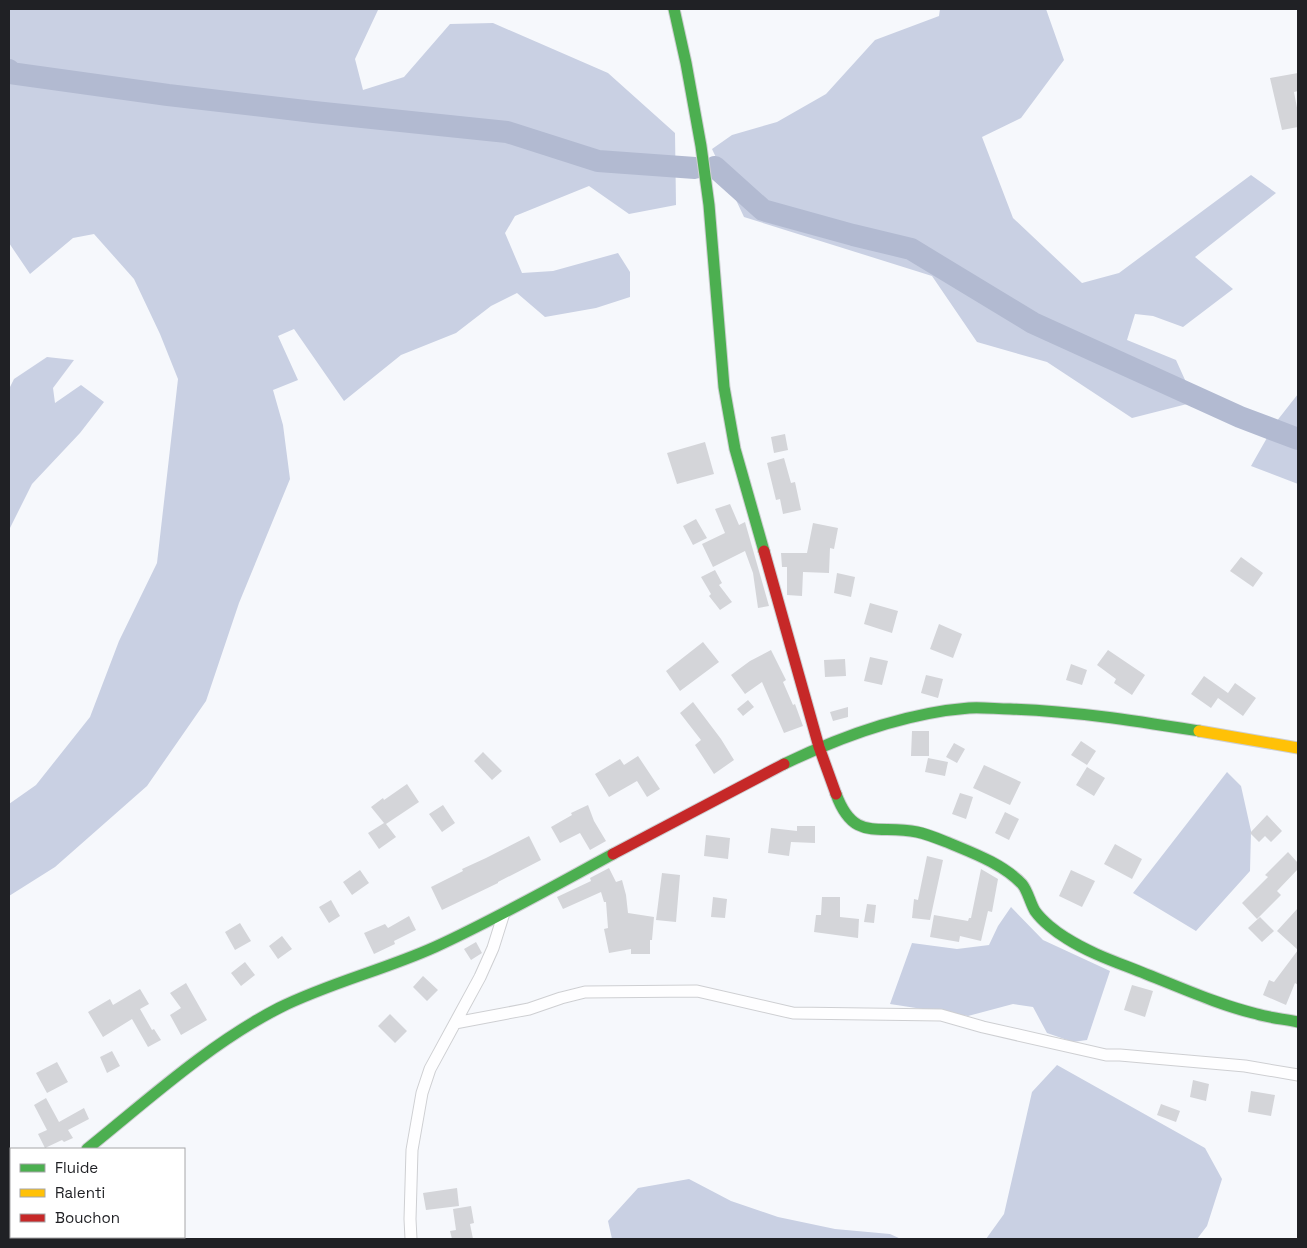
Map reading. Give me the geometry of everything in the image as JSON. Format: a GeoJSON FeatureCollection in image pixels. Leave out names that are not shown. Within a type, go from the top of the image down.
{"type":"FeatureCollection","features":[{"type":"Feature","properties":{"kind":"street"},"geometry":{"type":"LineString","coordinates":[[674,9],[701,146],[709,205],[724,387],[736,448],[819,747],[841,808],[848,818],[859,826],[869,829],[916,832],[966,850],[992,863],[1019,881],[1035,911],[1043,920],[1066,938],[1091,951],[1206,997],[1256,1014],[1298,1022]]}},
{"type":"Feature","properties":{"kind":"street"},"geometry":{"type":"LineString","coordinates":[[88,1148],[193,1064],[233,1035],[279,1008],[322,988],[370,973],[434,947],[504,913],[761,775],[819,747],[873,727],[918,716],[969,708],[1052,710],[1150,723],[1298,748]]}},
{"type":"Feature","properties":{"kind":"street"},"geometry":{"type":"LineString","coordinates":[[411,1239],[412,1150],[422,1093],[430,1069],[480,977],[504,913]]}},
{"type":"Feature","properties":{"kind":"street"},"geometry":{"type":"LineString","coordinates":[[455,1023],[529,1009],[585,992],[697,991],[793,1013],[941,1014],[983,1027],[1106,1055],[1245,1066],[1298,1075]]}},
{"type":"Feature","properties":{"kind":"shaded area"},"geometry":{"type":"Polygon","coordinates":[[[9,9],[374,9],[378,10],[355,59],[363,90],[404,77],[450,24],[493,23],[608,73],[675,133],[676,205],[629,214],[589,186],[515,216],[505,233],[522,273],[553,271],[618,253],[630,272],[630,297],[596,308],[545,317],[517,293],[491,306],[456,333],[401,355],[344,401],[294,329],[278,336],[298,380],[273,390],[283,425],[290,479],[239,603],[206,701],[147,786],[55,867],[9,896],[9,804],[36,785],[90,717],[119,641],[157,563],[178,379],[160,334],[134,279],[94,234],[73,238],[30,274],[9,243],[9,9]]]}},
{"type":"Feature","properties":{"kind":"shaded area"},"geometry":{"type":"Polygon","coordinates":[[[940,9],[1046,9],[1064,60],[1021,118],[982,137],[1013,218],[1082,283],[1119,273],[1251,175],[1276,193],[1195,257],[1233,289],[1183,327],[1153,316],[1135,314],[1127,340],[1176,360],[1195,402],[1132,418],[1047,362],[977,342],[932,276],[744,217],[712,149],[732,135],[777,122],[826,94],[875,40],[939,16],[940,9]]]}},
{"type":"Feature","properties":{"kind":"shaded area"},"geometry":{"type":"Polygon","coordinates":[[[47,357],[74,360],[53,388],[55,403],[81,385],[104,402],[80,433],[32,484],[9,530],[9,389],[14,379],[47,357]]]}},
{"type":"Feature","properties":{"kind":"shaded area"},"geometry":{"type":"Polygon","coordinates":[[[1298,394],[1298,484],[1251,466],[1276,422],[1298,394]]]}},
{"type":"Feature","properties":{"kind":"shaded area"},"geometry":{"type":"Polygon","coordinates":[[[1227,772],[1241,786],[1251,831],[1250,871],[1196,931],[1133,893],[1227,772]]]}},
{"type":"Feature","properties":{"kind":"shaded area"},"geometry":{"type":"Polygon","coordinates":[[[1011,907],[1043,940],[1110,971],[1087,1040],[1073,1042],[1047,1033],[1033,1007],[1013,1004],[968,1016],[890,1004],[912,943],[957,949],[989,945],[998,926],[1011,907]]]}},
{"type":"Feature","properties":{"kind":"shaded area"},"geometry":{"type":"Polygon","coordinates":[[[1057,1065],[1205,1148],[1222,1179],[1207,1226],[1197,1239],[986,1239],[1004,1214],[1032,1092],[1057,1065]]]}},
{"type":"Feature","properties":{"kind":"shaded area"},"geometry":{"type":"Polygon","coordinates":[[[689,1179],[731,1201],[778,1217],[835,1229],[890,1234],[901,1239],[612,1239],[608,1221],[638,1188],[689,1179]]]}},
{"type":"Feature","properties":{"kind":"building"},"geometry":{"type":"Polygon","coordinates":[[[1298,73],[1298,91],[1294,92],[1298,113],[1298,127],[1282,130],[1270,78],[1298,73]]]}},
{"type":"Feature","properties":{"kind":"building"},"geometry":{"type":"Polygon","coordinates":[[[785,434],[788,450],[774,453],[771,437],[785,434]]]}},
{"type":"Feature","properties":{"kind":"building"},"geometry":{"type":"Polygon","coordinates":[[[705,442],[714,474],[677,484],[667,453],[705,442]]]}},
{"type":"Feature","properties":{"kind":"building"},"geometry":{"type":"Polygon","coordinates":[[[784,458],[791,483],[795,482],[801,510],[783,514],[780,499],[776,500],[767,463],[784,458]]]}},
{"type":"Feature","properties":{"kind":"building"},"geometry":{"type":"Polygon","coordinates":[[[730,504],[739,525],[745,522],[769,606],[758,608],[753,573],[745,551],[713,567],[702,544],[725,533],[715,509],[730,504]]]}},
{"type":"Feature","properties":{"kind":"building"},"geometry":{"type":"Polygon","coordinates":[[[696,519],[707,538],[693,545],[683,526],[696,519]]]}},
{"type":"Feature","properties":{"kind":"building"},"geometry":{"type":"Polygon","coordinates":[[[813,523],[838,528],[834,549],[830,548],[829,573],[803,572],[802,596],[787,595],[787,567],[782,567],[781,553],[807,553],[813,523]]]}},
{"type":"Feature","properties":{"kind":"building"},"geometry":{"type":"Polygon","coordinates":[[[1241,557],[1263,573],[1253,587],[1230,571],[1241,557]]]}},
{"type":"Feature","properties":{"kind":"building"},"geometry":{"type":"Polygon","coordinates":[[[715,570],[722,583],[719,585],[732,602],[720,610],[709,596],[711,594],[701,577],[715,570]]]}},
{"type":"Feature","properties":{"kind":"building"},"geometry":{"type":"Polygon","coordinates":[[[837,573],[855,577],[851,597],[834,593],[837,573]]]}},
{"type":"Feature","properties":{"kind":"building"},"geometry":{"type":"Polygon","coordinates":[[[870,603],[898,611],[892,633],[864,624],[870,603]]]}},
{"type":"Feature","properties":{"kind":"building"},"geometry":{"type":"Polygon","coordinates":[[[939,624],[962,634],[953,658],[930,649],[939,624]]]}},
{"type":"Feature","properties":{"kind":"building"},"geometry":{"type":"Polygon","coordinates":[[[703,642],[719,662],[680,691],[666,671],[703,642]]]}},
{"type":"Feature","properties":{"kind":"building"},"geometry":{"type":"Polygon","coordinates":[[[771,650],[786,680],[783,682],[793,705],[795,704],[803,726],[784,733],[762,682],[745,694],[731,675],[750,661],[771,650]]]}},
{"type":"Feature","properties":{"kind":"building"},"geometry":{"type":"Polygon","coordinates":[[[1108,650],[1145,675],[1132,695],[1114,683],[1116,679],[1097,665],[1108,650]]]}},
{"type":"Feature","properties":{"kind":"building"},"geometry":{"type":"Polygon","coordinates":[[[870,657],[888,661],[882,685],[864,681],[870,657]]]}},
{"type":"Feature","properties":{"kind":"building"},"geometry":{"type":"Polygon","coordinates":[[[845,659],[846,676],[825,677],[824,660],[845,659]]]}},
{"type":"Feature","properties":{"kind":"building"},"geometry":{"type":"Polygon","coordinates":[[[1071,664],[1087,670],[1082,685],[1066,680],[1071,664]]]}},
{"type":"Feature","properties":{"kind":"building"},"geometry":{"type":"Polygon","coordinates":[[[926,675],[943,679],[938,698],[921,693],[926,675]]]}},
{"type":"Feature","properties":{"kind":"building"},"geometry":{"type":"Polygon","coordinates":[[[1204,676],[1228,693],[1235,683],[1256,698],[1243,716],[1218,698],[1211,708],[1191,694],[1204,676]]]}},
{"type":"Feature","properties":{"kind":"building"},"geometry":{"type":"Polygon","coordinates":[[[748,700],[754,707],[743,716],[737,709],[748,700]]]}},
{"type":"Feature","properties":{"kind":"building"},"geometry":{"type":"Polygon","coordinates":[[[693,702],[721,739],[734,760],[714,774],[695,745],[701,740],[680,713],[693,702]]]}},
{"type":"Feature","properties":{"kind":"building"},"geometry":{"type":"Polygon","coordinates":[[[848,707],[848,717],[833,721],[830,712],[848,707]]]}},
{"type":"Feature","properties":{"kind":"building"},"geometry":{"type":"Polygon","coordinates":[[[912,731],[929,731],[929,756],[911,756],[912,731]]]}},
{"type":"Feature","properties":{"kind":"building"},"geometry":{"type":"Polygon","coordinates":[[[1081,741],[1096,751],[1087,765],[1071,755],[1081,741]]]}},
{"type":"Feature","properties":{"kind":"building"},"geometry":{"type":"Polygon","coordinates":[[[954,743],[965,749],[957,763],[946,757],[954,743]]]}},
{"type":"Feature","properties":{"kind":"building"},"geometry":{"type":"Polygon","coordinates":[[[483,752],[502,771],[492,780],[474,761],[483,752]]]}},
{"type":"Feature","properties":{"kind":"building"},"geometry":{"type":"Polygon","coordinates":[[[638,756],[660,789],[647,797],[637,781],[609,797],[595,774],[620,759],[624,765],[638,756]]]}},
{"type":"Feature","properties":{"kind":"building"},"geometry":{"type":"Polygon","coordinates":[[[928,758],[948,762],[945,776],[925,772],[928,758]]]}},
{"type":"Feature","properties":{"kind":"building"},"geometry":{"type":"Polygon","coordinates":[[[984,765],[1021,782],[1010,805],[973,788],[984,765]]]}},
{"type":"Feature","properties":{"kind":"building"},"geometry":{"type":"Polygon","coordinates":[[[1087,767],[1105,778],[1094,796],[1076,785],[1087,767]]]}},
{"type":"Feature","properties":{"kind":"building"},"geometry":{"type":"Polygon","coordinates":[[[407,784],[419,802],[386,824],[396,837],[379,849],[368,833],[384,823],[371,807],[407,784]]]}},
{"type":"Feature","properties":{"kind":"building"},"geometry":{"type":"Polygon","coordinates":[[[960,793],[973,797],[966,819],[952,814],[960,793]]]}},
{"type":"Feature","properties":{"kind":"building"},"geometry":{"type":"Polygon","coordinates":[[[443,805],[455,823],[442,832],[429,814],[443,805]]]}},
{"type":"Feature","properties":{"kind":"building"},"geometry":{"type":"Polygon","coordinates":[[[588,805],[594,821],[606,841],[590,850],[580,833],[560,843],[551,827],[572,815],[571,813],[588,805]]]}},
{"type":"Feature","properties":{"kind":"building"},"geometry":{"type":"Polygon","coordinates":[[[1005,812],[1019,819],[1009,840],[995,833],[1005,812]]]}},
{"type":"Feature","properties":{"kind":"building"},"geometry":{"type":"Polygon","coordinates":[[[1267,815],[1282,831],[1271,842],[1265,836],[1259,842],[1250,833],[1267,815]]]}},
{"type":"Feature","properties":{"kind":"building"},"geometry":{"type":"Polygon","coordinates":[[[797,826],[815,826],[815,843],[791,842],[789,856],[768,853],[771,828],[797,831],[797,826]]]}},
{"type":"Feature","properties":{"kind":"building"},"geometry":{"type":"Polygon","coordinates":[[[706,835],[730,838],[728,859],[704,856],[706,835]]]}},
{"type":"Feature","properties":{"kind":"building"},"geometry":{"type":"Polygon","coordinates":[[[529,836],[541,860],[442,910],[431,887],[463,871],[462,869],[529,836]]]}},
{"type":"Feature","properties":{"kind":"building"},"geometry":{"type":"Polygon","coordinates":[[[1115,844],[1142,859],[1132,879],[1104,864],[1115,844]]]}},
{"type":"Feature","properties":{"kind":"building"},"geometry":{"type":"Polygon","coordinates":[[[1288,852],[1298,863],[1298,869],[1277,891],[1281,895],[1257,919],[1242,903],[1268,877],[1265,875],[1288,852]]]}},
{"type":"Feature","properties":{"kind":"building"},"geometry":{"type":"Polygon","coordinates":[[[927,856],[943,860],[930,920],[912,918],[914,899],[918,900],[927,856]]]}},
{"type":"Feature","properties":{"kind":"building"},"geometry":{"type":"Polygon","coordinates":[[[609,868],[616,882],[622,880],[628,913],[654,917],[652,940],[650,940],[650,954],[631,954],[631,949],[609,953],[604,929],[608,928],[606,902],[604,902],[601,892],[563,909],[557,897],[591,881],[590,878],[609,868]]]}},
{"type":"Feature","properties":{"kind":"building"},"geometry":{"type":"Polygon","coordinates":[[[981,869],[998,879],[992,912],[988,911],[981,941],[960,936],[959,942],[930,937],[934,915],[968,921],[971,918],[981,869]]]}},
{"type":"Feature","properties":{"kind":"building"},"geometry":{"type":"Polygon","coordinates":[[[360,870],[369,883],[352,895],[343,882],[360,870]]]}},
{"type":"Feature","properties":{"kind":"building"},"geometry":{"type":"Polygon","coordinates":[[[1071,870],[1095,881],[1082,907],[1059,896],[1071,870]]]}},
{"type":"Feature","properties":{"kind":"building"},"geometry":{"type":"Polygon","coordinates":[[[662,873],[680,875],[676,922],[656,920],[662,873]]]}},
{"type":"Feature","properties":{"kind":"building"},"geometry":{"type":"Polygon","coordinates":[[[713,897],[727,899],[725,918],[711,917],[713,897]]]}},
{"type":"Feature","properties":{"kind":"building"},"geometry":{"type":"Polygon","coordinates":[[[822,897],[840,897],[840,917],[859,919],[858,938],[814,932],[816,915],[821,915],[822,897]]]}},
{"type":"Feature","properties":{"kind":"building"},"geometry":{"type":"Polygon","coordinates":[[[331,900],[340,916],[329,923],[319,907],[331,900]]]}},
{"type":"Feature","properties":{"kind":"building"},"geometry":{"type":"Polygon","coordinates":[[[867,904],[876,905],[874,923],[864,922],[867,904]]]}},
{"type":"Feature","properties":{"kind":"building"},"geometry":{"type":"Polygon","coordinates":[[[1298,908],[1298,950],[1277,931],[1298,908]]]}},
{"type":"Feature","properties":{"kind":"building"},"geometry":{"type":"Polygon","coordinates":[[[409,916],[416,930],[394,941],[395,944],[374,954],[364,933],[385,924],[388,928],[409,916]]]}},
{"type":"Feature","properties":{"kind":"building"},"geometry":{"type":"Polygon","coordinates":[[[1260,917],[1274,931],[1262,942],[1248,928],[1260,917]]]}},
{"type":"Feature","properties":{"kind":"building"},"geometry":{"type":"Polygon","coordinates":[[[240,923],[251,941],[235,950],[225,932],[240,923]]]}},
{"type":"Feature","properties":{"kind":"building"},"geometry":{"type":"Polygon","coordinates":[[[282,936],[292,949],[278,959],[269,946],[282,936]]]}},
{"type":"Feature","properties":{"kind":"building"},"geometry":{"type":"Polygon","coordinates":[[[476,942],[482,953],[471,960],[464,949],[476,942]]]}},
{"type":"Feature","properties":{"kind":"building"},"geometry":{"type":"Polygon","coordinates":[[[1298,950],[1298,985],[1295,983],[1286,1005],[1263,995],[1269,980],[1274,982],[1298,950]]]}},
{"type":"Feature","properties":{"kind":"building"},"geometry":{"type":"Polygon","coordinates":[[[245,962],[255,975],[241,986],[231,973],[245,962]]]}},
{"type":"Feature","properties":{"kind":"building"},"geometry":{"type":"Polygon","coordinates":[[[423,976],[438,990],[427,1001],[413,987],[423,976]]]}},
{"type":"Feature","properties":{"kind":"building"},"geometry":{"type":"Polygon","coordinates":[[[186,983],[207,1020],[181,1035],[170,1015],[181,1008],[170,993],[186,983]]]}},
{"type":"Feature","properties":{"kind":"building"},"geometry":{"type":"Polygon","coordinates":[[[1132,985],[1153,991],[1145,1017],[1124,1010],[1132,985]]]}},
{"type":"Feature","properties":{"kind":"building"},"geometry":{"type":"Polygon","coordinates":[[[140,989],[149,1004],[140,1009],[152,1030],[154,1029],[161,1040],[148,1047],[132,1019],[103,1037],[88,1012],[110,999],[113,1005],[140,989]]]}},
{"type":"Feature","properties":{"kind":"building"},"geometry":{"type":"Polygon","coordinates":[[[390,1014],[407,1031],[395,1043],[378,1026],[390,1014]]]}},
{"type":"Feature","properties":{"kind":"building"},"geometry":{"type":"Polygon","coordinates":[[[112,1051],[120,1066],[107,1073],[100,1057],[112,1051]]]}},
{"type":"Feature","properties":{"kind":"building"},"geometry":{"type":"Polygon","coordinates":[[[57,1062],[68,1082],[47,1093],[36,1073],[57,1062]]]}},
{"type":"Feature","properties":{"kind":"building"},"geometry":{"type":"Polygon","coordinates":[[[1193,1080],[1209,1084],[1206,1101],[1190,1097],[1193,1080]]]}},
{"type":"Feature","properties":{"kind":"building"},"geometry":{"type":"Polygon","coordinates":[[[1251,1091],[1275,1095],[1271,1116],[1248,1112],[1251,1091]]]}},
{"type":"Feature","properties":{"kind":"building"},"geometry":{"type":"Polygon","coordinates":[[[46,1098],[59,1122],[84,1108],[89,1119],[68,1130],[73,1138],[64,1142],[62,1140],[45,1148],[38,1134],[47,1130],[34,1105],[46,1098]]]}},
{"type":"Feature","properties":{"kind":"building"},"geometry":{"type":"Polygon","coordinates":[[[1161,1104],[1180,1111],[1176,1122],[1157,1115],[1161,1104]]]}},
{"type":"Feature","properties":{"kind":"building"},"geometry":{"type":"Polygon","coordinates":[[[457,1188],[459,1206],[426,1210],[423,1193],[457,1188]]]}},
{"type":"Feature","properties":{"kind":"building"},"geometry":{"type":"Polygon","coordinates":[[[471,1206],[474,1223],[470,1224],[473,1239],[452,1239],[450,1231],[456,1230],[453,1209],[471,1206]]]}},
{"type":"Feature","properties":{"kind":"waterway"},"geometry":{"type":"LineString","coordinates":[[9,70],[10,73],[168,95],[507,132],[598,161],[695,168]]}},
{"type":"Feature","properties":{"kind":"waterway"},"geometry":{"type":"LineString","coordinates":[[715,167],[763,210],[911,249],[1033,323],[1240,417],[1298,439]]}},
{"type":"Feature","properties":{"kind":"traffic: fast"},"geometry":{"type":"LineString","coordinates":[[674,9],[701,146],[709,205],[724,387],[735,449],[764,551]]}},
{"type":"Feature","properties":{"kind":"traffic: fast"},"geometry":{"type":"LineString","coordinates":[[784,764],[828,744],[874,727],[921,715],[969,708],[1081,714],[1199,731]]}},
{"type":"Feature","properties":{"kind":"traffic: fast"},"geometry":{"type":"LineString","coordinates":[[836,794],[843,809],[859,825],[869,828],[903,830],[925,834],[997,865],[1022,884],[1035,911],[1045,922],[1062,936],[1085,949],[1229,1006],[1298,1022]]}},
{"type":"Feature","properties":{"kind":"traffic: fast"},"geometry":{"type":"LineString","coordinates":[[88,1148],[180,1074],[253,1022],[298,999],[435,947],[503,914],[613,854]]}},
{"type":"Feature","properties":{"kind":"traffic: slow"},"geometry":{"type":"LineString","coordinates":[[1199,731],[1298,748]]}},
{"type":"Feature","properties":{"kind":"traffic: jam"},"geometry":{"type":"LineString","coordinates":[[764,551],[819,747],[836,794]]}},
{"type":"Feature","properties":{"kind":"traffic: jam"},"geometry":{"type":"LineString","coordinates":[[613,854],[784,764]]}}]}
